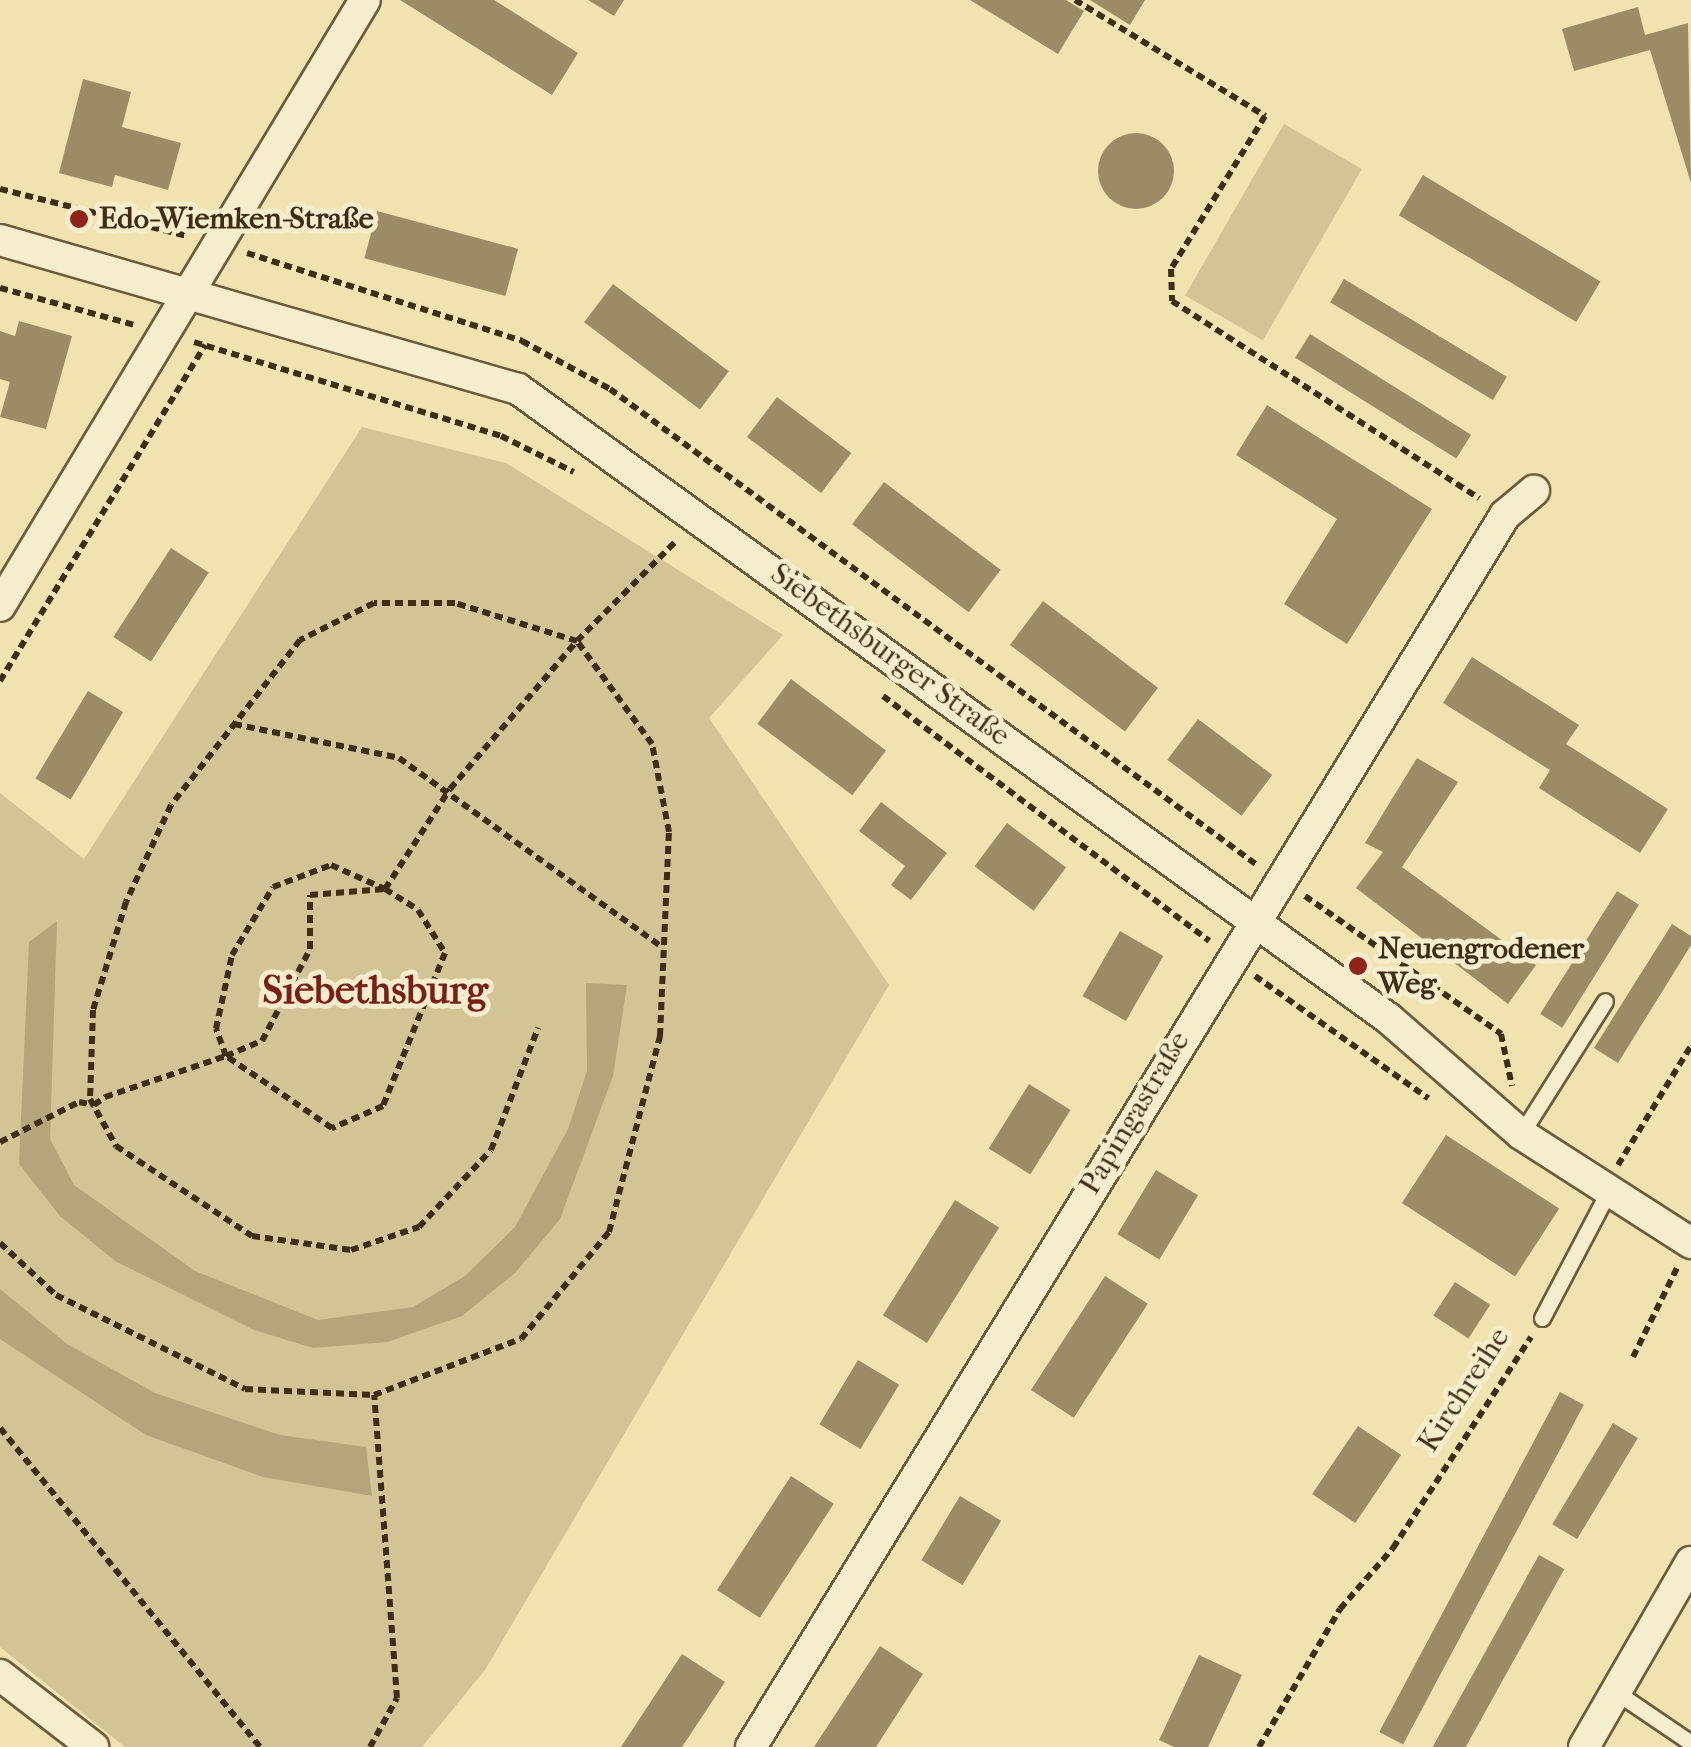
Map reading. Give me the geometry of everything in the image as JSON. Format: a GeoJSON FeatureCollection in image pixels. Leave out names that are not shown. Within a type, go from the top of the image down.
{"type":"FeatureCollection","features":[{"type":"Feature","properties":{"kind":"street"},"geometry":{"type":"LineString","coordinates":[[0,606],[365,0]]}},
{"type":"Feature","properties":{"kind":"street","name":"Siebethsburger Straße"},"geometry":{"type":"LineString","coordinates":[[0,240],[518,389],[1388,1018],[1521,1134],[1606,1194],[1690,1243]]}},
{"type":"Feature","properties":{"kind":"street","name":"Papingastraße"},"geometry":{"type":"LineString","coordinates":[[751,1747],[1229,957],[1505,514],[1534,491]]}},
{"type":"Feature","properties":{"kind":"street"},"geometry":{"type":"LineString","coordinates":[[1584,1747],[1691,1562]]}},
{"type":"Feature","properties":{"kind":"street"},"geometry":{"type":"LineString","coordinates":[[0,1675],[93,1747]]}},
{"type":"Feature","properties":{"kind":"lane"},"geometry":{"type":"LineString","coordinates":[[1521,1134],[1605,1000]]}},
{"type":"Feature","properties":{"kind":"lane","name":"Kirchreihe"},"geometry":{"type":"LineString","coordinates":[[1542,1318],[1606,1194]]}},
{"type":"Feature","properties":{"kind":"lane"},"geometry":{"type":"LineString","coordinates":[[1616,1692],[1691,1743]]}},
{"type":"Feature","properties":{"kind":"path"},"geometry":{"type":"LineString","coordinates":[[1075,0],[1265,116],[1171,269],[1172,301],[1505,514]]}},
{"type":"Feature","properties":{"kind":"path"},"geometry":{"type":"LineString","coordinates":[[0,288],[205,345],[501,436],[584,477]]}},
{"type":"Feature","properties":{"kind":"path"},"geometry":{"type":"LineString","coordinates":[[0,681],[205,345]]}},
{"type":"Feature","properties":{"kind":"path"},"geometry":{"type":"LineString","coordinates":[[661,530],[692,553]]}},
{"type":"Feature","properties":{"kind":"path"},"geometry":{"type":"LineString","coordinates":[[385,889],[450,789],[577,641],[676,541]]}},
{"type":"Feature","properties":{"kind":"path"},"geometry":{"type":"LineString","coordinates":[[0,1243],[56,1295],[245,1389],[374,1396],[521,1339],[609,1232],[660,1036],[669,832],[652,744],[577,641],[455,604],[374,603],[300,640],[171,805],[126,902],[92,1010],[94,1105],[116,1146],[252,1236],[351,1250],[419,1227],[491,1150],[538,1028]]}},
{"type":"Feature","properties":{"kind":"path"},"geometry":{"type":"LineString","coordinates":[[867,684],[1229,957],[1440,1106]]}},
{"type":"Feature","properties":{"kind":"path"},"geometry":{"type":"LineString","coordinates":[[234,724],[399,758],[450,789],[664,949]]}},
{"type":"Feature","properties":{"kind":"path"},"geometry":{"type":"LineString","coordinates":[[330,865],[385,889],[418,910],[445,953],[383,1106],[332,1128],[226,1056],[216,1029],[232,955],[272,887],[330,865]]}},
{"type":"Feature","properties":{"kind":"path"},"geometry":{"type":"LineString","coordinates":[[0,1142],[61,1110],[94,1105],[262,1040],[310,949],[310,895],[385,889]]}},
{"type":"Feature","properties":{"kind":"path"},"geometry":{"type":"LineString","coordinates":[[1606,1194],[1628,1144],[1691,1046]]}},
{"type":"Feature","properties":{"kind":"path"},"geometry":{"type":"LineString","coordinates":[[1633,1357],[1690,1243]]}},
{"type":"Feature","properties":{"kind":"path","name":"Kirchreihe"},"geometry":{"type":"LineString","coordinates":[[1259,1747],[1340,1609],[1393,1548],[1542,1318]]}},
{"type":"Feature","properties":{"kind":"path"},"geometry":{"type":"LineString","coordinates":[[370,1747],[397,1698],[374,1396]]}},
{"type":"Feature","properties":{"kind":"path"},"geometry":{"type":"LineString","coordinates":[[0,1428],[260,1747]]}},
{"type":"Feature","properties":{"kind":"shaded area"},"geometry":{"type":"Polygon","coordinates":[[[1284,124],[1362,169],[1263,340],[1185,295],[1284,124]]]}},
{"type":"Feature","properties":{"kind":"shaded area"},"geometry":{"type":"Polygon","coordinates":[[[362,427],[506,463],[783,635],[709,718],[889,985],[485,1670],[422,1747],[125,1747],[0,1647],[0,793],[84,859],[362,427]]]}},
{"type":"Feature","properties":{"kind":"shaded area"},"geometry":{"type":"Polygon","coordinates":[[[57,921],[50,1139],[74,1185],[195,1271],[318,1320],[413,1307],[465,1276],[515,1227],[568,1129],[587,1071],[586,983],[627,985],[613,1076],[560,1219],[515,1273],[462,1316],[387,1342],[313,1348],[254,1330],[115,1261],[60,1216],[19,1164],[29,942],[57,921]]]}},
{"type":"Feature","properties":{"kind":"shaded area"},"geometry":{"type":"Polygon","coordinates":[[[0,1289],[67,1344],[155,1393],[280,1435],[366,1447],[372,1496],[263,1477],[146,1435],[0,1339],[0,1289]]]}},
{"type":"Feature","properties":{"kind":"building"},"geometry":{"type":"Polygon","coordinates":[[[400,0],[494,0],[578,53],[552,95],[400,0]]]}},
{"type":"Feature","properties":{"kind":"building"},"geometry":{"type":"Polygon","coordinates":[[[588,0],[624,0],[614,16],[588,0]]]}},
{"type":"Feature","properties":{"kind":"building"},"geometry":{"type":"Polygon","coordinates":[[[970,0],[1066,0],[1084,11],[1058,54],[970,0]]]}},
{"type":"Feature","properties":{"kind":"building"},"geometry":{"type":"Polygon","coordinates":[[[1090,0],[1145,0],[1130,25],[1090,0]]]}},
{"type":"Feature","properties":{"kind":"building"},"geometry":{"type":"Polygon","coordinates":[[[1638,7],[1645,35],[1688,23],[1691,183],[1650,50],[1574,71],[1562,29],[1638,7]]]}},
{"type":"Feature","properties":{"kind":"building"},"geometry":{"type":"Polygon","coordinates":[[[83,79],[131,92],[122,127],[181,143],[168,190],[115,175],[112,187],[59,173],[83,79]]]}},
{"type":"Feature","properties":{"kind":"building"},"geometry":{"type":"Polygon","coordinates":[[[1136,133],[1163,144],[1174,171],[1163,198],[1136,209],[1109,198],[1098,171],[1109,144],[1136,133]]]}},
{"type":"Feature","properties":{"kind":"building"},"geometry":{"type":"Polygon","coordinates":[[[1423,175],[1600,282],[1576,322],[1399,215],[1423,175]]]}},
{"type":"Feature","properties":{"kind":"building"},"geometry":{"type":"Polygon","coordinates":[[[377,211],[518,249],[505,296],[364,258],[377,211]]]}},
{"type":"Feature","properties":{"kind":"building"},"geometry":{"type":"Polygon","coordinates":[[[1344,279],[1507,377],[1493,400],[1330,302],[1344,279]]]}},
{"type":"Feature","properties":{"kind":"building"},"geometry":{"type":"Polygon","coordinates":[[[613,284],[729,371],[700,410],[584,322],[613,284]]]}},
{"type":"Feature","properties":{"kind":"building"},"geometry":{"type":"Polygon","coordinates":[[[19,321],[72,336],[46,429],[0,417],[10,382],[0,379],[0,331],[15,336],[19,321]]]}},
{"type":"Feature","properties":{"kind":"building"},"geometry":{"type":"Polygon","coordinates":[[[1310,334],[1471,435],[1456,458],[1295,358],[1310,334]]]}},
{"type":"Feature","properties":{"kind":"building"},"geometry":{"type":"Polygon","coordinates":[[[777,397],[851,453],[821,493],[747,437],[777,397]]]}},
{"type":"Feature","properties":{"kind":"building"},"geometry":{"type":"Polygon","coordinates":[[[1267,405],[1432,509],[1347,644],[1284,604],[1337,519],[1236,455],[1267,405]]]}},
{"type":"Feature","properties":{"kind":"building"},"geometry":{"type":"Polygon","coordinates":[[[884,482],[1001,570],[969,612],[852,524],[884,482]]]}},
{"type":"Feature","properties":{"kind":"building"},"geometry":{"type":"Polygon","coordinates":[[[171,548],[209,573],[151,661],[113,637],[171,548]]]}},
{"type":"Feature","properties":{"kind":"building"},"geometry":{"type":"Polygon","coordinates":[[[1043,601],[1158,688],[1125,732],[1010,645],[1043,601]]]}},
{"type":"Feature","properties":{"kind":"building"},"geometry":{"type":"Polygon","coordinates":[[[1472,657],[1579,725],[1566,744],[1668,809],[1640,853],[1539,788],[1550,770],[1443,703],[1472,657]]]}},
{"type":"Feature","properties":{"kind":"building"},"geometry":{"type":"Polygon","coordinates":[[[791,679],[886,751],[852,795],[757,724],[791,679]]]}},
{"type":"Feature","properties":{"kind":"building"},"geometry":{"type":"Polygon","coordinates":[[[88,691],[123,712],[71,800],[35,778],[88,691]]]}},
{"type":"Feature","properties":{"kind":"building"},"geometry":{"type":"Polygon","coordinates":[[[1198,719],[1272,775],[1242,816],[1167,760],[1198,719]]]}},
{"type":"Feature","properties":{"kind":"building"},"geometry":{"type":"Polygon","coordinates":[[[1417,758],[1458,782],[1402,867],[1536,965],[1508,1004],[1356,888],[1383,852],[1365,843],[1417,758]]]}},
{"type":"Feature","properties":{"kind":"building"},"geometry":{"type":"Polygon","coordinates":[[[881,802],[947,853],[911,900],[891,885],[905,866],[859,831],[881,802]]]}},
{"type":"Feature","properties":{"kind":"building"},"geometry":{"type":"Polygon","coordinates":[[[1007,823],[1066,868],[1034,911],[975,866],[1007,823]]]}},
{"type":"Feature","properties":{"kind":"building"},"geometry":{"type":"Polygon","coordinates":[[[1617,891],[1639,905],[1562,1028],[1540,1014],[1617,891]]]}},
{"type":"Feature","properties":{"kind":"building"},"geometry":{"type":"Polygon","coordinates":[[[1672,924],[1691,936],[1691,945],[1618,1063],[1594,1048],[1672,924]]]}},
{"type":"Feature","properties":{"kind":"building"},"geometry":{"type":"Polygon","coordinates":[[[1120,931],[1163,956],[1126,1021],[1082,996],[1120,931]]]}},
{"type":"Feature","properties":{"kind":"building"},"geometry":{"type":"Polygon","coordinates":[[[1029,1084],[1071,1110],[1030,1174],[989,1148],[1029,1084]]]}},
{"type":"Feature","properties":{"kind":"building"},"geometry":{"type":"Polygon","coordinates":[[[1446,1135],[1559,1209],[1515,1276],[1402,1203],[1446,1135]]]}},
{"type":"Feature","properties":{"kind":"building"},"geometry":{"type":"Polygon","coordinates":[[[1156,1170],[1198,1195],[1159,1260],[1117,1234],[1156,1170]]]}},
{"type":"Feature","properties":{"kind":"building"},"geometry":{"type":"Polygon","coordinates":[[[955,1200],[999,1228],[927,1343],[883,1315],[955,1200]]]}},
{"type":"Feature","properties":{"kind":"building"},"geometry":{"type":"Polygon","coordinates":[[[1105,1276],[1148,1304],[1074,1418],[1031,1390],[1105,1276]]]}},
{"type":"Feature","properties":{"kind":"building"},"geometry":{"type":"Polygon","coordinates":[[[1455,1282],[1490,1305],[1468,1338],[1433,1316],[1455,1282]]]}},
{"type":"Feature","properties":{"kind":"building"},"geometry":{"type":"Polygon","coordinates":[[[858,1360],[899,1385],[861,1449],[819,1424],[858,1360]]]}},
{"type":"Feature","properties":{"kind":"building"},"geometry":{"type":"Polygon","coordinates":[[[1560,1392],[1584,1405],[1403,1745],[1379,1732],[1560,1392]]]}},
{"type":"Feature","properties":{"kind":"building"},"geometry":{"type":"Polygon","coordinates":[[[1613,1423],[1638,1438],[1577,1539],[1552,1524],[1613,1423]]]}},
{"type":"Feature","properties":{"kind":"building"},"geometry":{"type":"Polygon","coordinates":[[[1358,1426],[1401,1455],[1355,1523],[1312,1494],[1358,1426]]]}},
{"type":"Feature","properties":{"kind":"building"},"geometry":{"type":"Polygon","coordinates":[[[791,1476],[834,1504],[760,1618],[717,1590],[791,1476]]]}},
{"type":"Feature","properties":{"kind":"building"},"geometry":{"type":"Polygon","coordinates":[[[960,1496],[1001,1521],[963,1585],[921,1560],[960,1496]]]}},
{"type":"Feature","properties":{"kind":"building"},"geometry":{"type":"Polygon","coordinates":[[[1539,1555],[1564,1569],[1466,1747],[1433,1747],[1539,1555]]]}},
{"type":"Feature","properties":{"kind":"building"},"geometry":{"type":"Polygon","coordinates":[[[880,1646],[923,1674],[876,1747],[814,1747],[880,1646]]]}},
{"type":"Feature","properties":{"kind":"building"},"geometry":{"type":"Polygon","coordinates":[[[682,1654],[725,1682],[682,1747],[621,1747],[682,1654]]]}},
{"type":"Feature","properties":{"kind":"building"},"geometry":{"type":"Polygon","coordinates":[[[1199,1655],[1242,1675],[1208,1747],[1174,1747],[1159,1740],[1199,1655]]]}},
{"type":"Feature","properties":{"kind":"place","name":"Edo-Wiemken-Straße"},"geometry":{"type":"Point","coordinates":[79,219]}},
{"type":"Feature","properties":{"kind":"place","name":"Neuengrodener Weg"},"geometry":{"type":"Point","coordinates":[1358,966]}},
{"type":"Feature","properties":{"kind":"district","name":"Siebethsburg"},"geometry":{"type":"Point","coordinates":[375,990]}}]}
